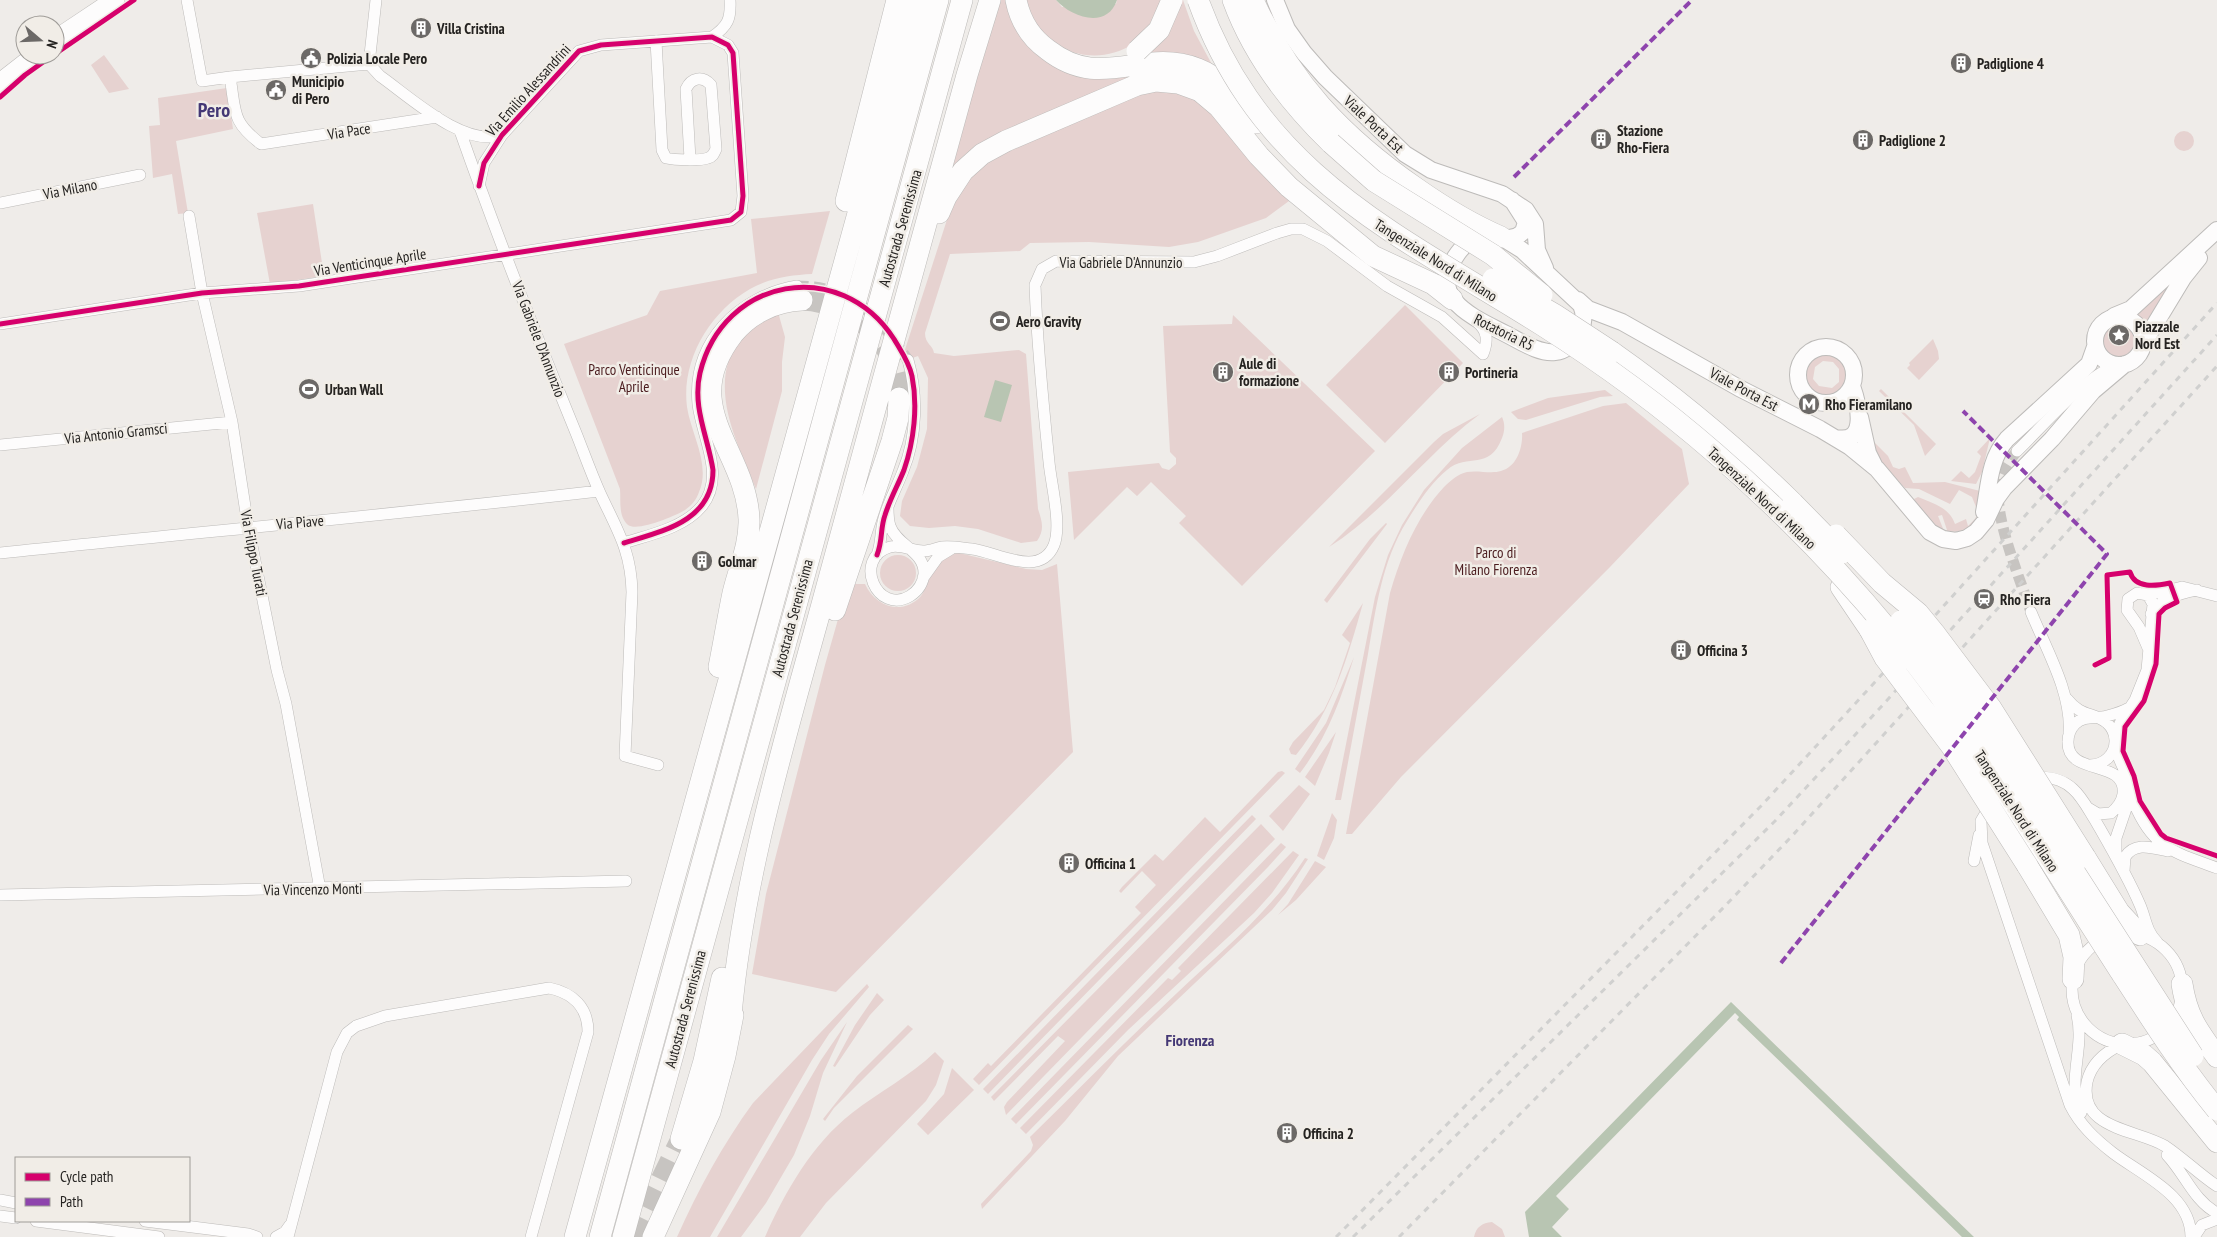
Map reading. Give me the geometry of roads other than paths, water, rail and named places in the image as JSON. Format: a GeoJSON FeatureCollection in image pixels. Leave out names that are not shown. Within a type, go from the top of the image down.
{"type":"FeatureCollection","features":[{"type":"Feature","properties":{"kind":"highway"},"geometry":{"type":"LineString","coordinates":[[575,1237],[872,128],[897,0]]}},
{"type":"Feature","properties":{"kind":"highway"},"geometry":{"type":"LineString","coordinates":[[562,1237],[797,388],[911,0]]}},
{"type":"Feature","properties":{"kind":"highway"},"geometry":{"type":"LineString","coordinates":[[872,128],[917,0]]}},
{"type":"Feature","properties":{"kind":"highway","name":"Autostrada Serenissima"},"geometry":{"type":"LineString","coordinates":[[600,1237],[938,0]]}},
{"type":"Feature","properties":{"kind":"highway","name":"Autostrada Serenissima"},"geometry":{"type":"LineString","coordinates":[[623,1237],[962,0]]}},
{"type":"Feature","properties":{"kind":"highway"},"geometry":{"type":"LineString","coordinates":[[730,1027],[734,983],[753,871],[792,712],[966,75],[984,0]]}},
{"type":"Feature","properties":{"kind":"highway"},"geometry":{"type":"LineString","coordinates":[[966,75],[990,0]]}},
{"type":"Feature","properties":{"kind":"highway"},"geometry":{"type":"LineString","coordinates":[[1016,0],[1021,16],[1031,34],[1053,55],[1091,63],[1136,58],[1180,64],[1199,69],[1219,81],[1298,170],[1326,194],[1376,222]]}},
{"type":"Feature","properties":{"kind":"highway"},"geometry":{"type":"LineString","coordinates":[[1136,58],[1159,30],[1172,0]]}},
{"type":"Feature","properties":{"kind":"highway","name":"Tangenziale Nord di Milano"},"geometry":{"type":"LineString","coordinates":[[1198,0],[1213,38],[1230,70],[1269,127],[1312,171],[1376,222],[1434,260],[1542,325],[1612,372],[1680,423],[1821,552],[1873,610],[1948,707],[1996,777],[2165,1041],[2217,1110]]}},
{"type":"Feature","properties":{"kind":"highway","name":"Tangenziale Nord di Milano"},"geometry":{"type":"LineString","coordinates":[[1213,0],[1234,49],[1269,104],[1297,138],[1329,169],[1400,222],[1554,314],[1612,352],[1714,431],[1793,503],[1882,598],[1964,702],[2028,798],[2182,1042],[2217,1088]]}},
{"type":"Feature","properties":{"kind":"highway"},"geometry":{"type":"LineString","coordinates":[[1233,0],[1259,53],[1275,78],[1307,120],[1330,143],[1374,181],[1502,262],[1539,294],[1566,311],[1612,352]]}},
{"type":"Feature","properties":{"kind":"highway"},"geometry":{"type":"LineString","coordinates":[[1253,0],[1274,43],[1294,74],[1329,117],[1380,162],[1460,217],[1501,237]]}},
{"type":"Feature","properties":{"kind":"highway"},"geometry":{"type":"LineString","coordinates":[[883,382],[915,294],[940,211],[963,172],[982,154],[1000,144],[1137,85],[1156,82],[1178,83],[1200,90],[1219,107],[1259,156],[1288,187],[1373,256],[1433,284],[1459,306]]}},
{"type":"Feature","properties":{"kind":"highway"},"geometry":{"type":"LineString","coordinates":[[719,667],[734,592],[747,541],[749,520],[746,498],[714,418],[712,401],[713,376],[724,347],[737,330],[748,320],[800,293]]}},
{"type":"Feature","properties":{"kind":"highway"},"geometry":{"type":"LineString","coordinates":[[654,1237],[710,1112],[725,1056],[746,936],[757,893],[833,615],[892,441],[898,418],[899,398]]}},
{"type":"Feature","properties":{"kind":"highway"},"geometry":{"type":"LineString","coordinates":[[1766,500],[1798,540],[1849,596],[1885,658],[1952,747],[2069,935],[2074,957],[2073,980]]}},
{"type":"Feature","properties":{"kind":"highway"},"geometry":{"type":"LineString","coordinates":[[1793,503],[1838,537],[1882,583],[1924,619],[1991,708],[2119,912],[2149,939]]}},
{"type":"Feature","properties":{"kind":"highway"},"geometry":{"type":"LineString","coordinates":[[681,1139],[704,1061],[740,890],[769,784],[792,712]]}},
{"type":"Feature","properties":{"kind":"highway"},"geometry":{"type":"LineString","coordinates":[[2182,984],[2185,1005],[2192,1022],[2217,1057]]}},
{"type":"Feature","properties":{"kind":"highway"},"geometry":{"type":"LineString","coordinates":[[2122,1044],[2144,1055],[2152,1062],[2217,1142]]}},
{"type":"Feature","properties":{"kind":"main road"},"geometry":{"type":"LineString","coordinates":[[65,33],[115,0]]}},
{"type":"Feature","properties":{"kind":"main road"},"geometry":{"type":"LineString","coordinates":[[0,83],[23,65]]}},
{"type":"Feature","properties":{"kind":"street"},"geometry":{"type":"LineString","coordinates":[[187,0],[202,81],[369,64]]}},
{"type":"Feature","properties":{"kind":"street"},"geometry":{"type":"LineString","coordinates":[[376,0],[369,64],[380,76],[460,132],[483,138],[493,138],[502,135]]}},
{"type":"Feature","properties":{"kind":"street"},"geometry":{"type":"LineString","coordinates":[[712,37],[728,23],[731,14],[730,0]]}},
{"type":"Feature","properties":{"kind":"street","name":"Viale Porta Est"},"geometry":{"type":"LineString","coordinates":[[1275,0],[1287,29],[1304,53],[1325,77],[1405,154],[1431,170],[1496,191],[1526,210],[1536,230],[1537,250],[1549,274]]}},
{"type":"Feature","properties":{"kind":"street","name":"Via Emilio Alessandrini"},"geometry":{"type":"LineString","coordinates":[[480,186],[484,162],[502,135],[578,51],[601,45],[712,37]]}},
{"type":"Feature","properties":{"kind":"street","name":"Via Venticinque Aprile"},"geometry":{"type":"LineString","coordinates":[[0,324],[202,293],[298,286],[731,220],[740,212],[743,196],[733,53],[728,45],[712,37]]}},
{"type":"Feature","properties":{"kind":"street"},"geometry":{"type":"LineString","coordinates":[[656,41],[662,150],[666,158],[690,159],[706,159],[714,154],[716,149],[711,89],[708,82],[704,79],[692,80],[686,90],[690,159]]}},
{"type":"Feature","properties":{"kind":"street","name":"Via Pace"},"geometry":{"type":"LineString","coordinates":[[230,77],[237,120],[244,130],[261,144],[438,117]]}},
{"type":"Feature","properties":{"kind":"street","name":"Via Gabriele D'Annunzio"},"geometry":{"type":"LineString","coordinates":[[460,132],[599,491],[624,543],[631,569],[632,585],[626,756],[658,765]]}},
{"type":"Feature","properties":{"kind":"street","name":"Via Milano"},"geometry":{"type":"LineString","coordinates":[[0,203],[140,175]]}},
{"type":"Feature","properties":{"kind":"street"},"geometry":{"type":"LineString","coordinates":[[1483,354],[1486,341],[1485,332],[1459,306],[1447,286],[1448,278],[1457,254],[1468,242],[1475,238],[1488,236],[1501,237],[1520,234],[1526,225],[1525,219],[1512,200]]}},
{"type":"Feature","properties":{"kind":"street","name":"Via Filippo Turati"},"geometry":{"type":"LineString","coordinates":[[189,216],[202,293],[232,422],[248,526],[277,670],[286,704],[320,889]]}},
{"type":"Feature","properties":{"kind":"street","name":"Via Gabriele D'Annunzio"},"geometry":{"type":"LineString","coordinates":[[908,549],[922,551],[955,547],[976,549],[1026,562],[1037,561],[1044,557],[1054,545],[1056,520],[1049,462],[1036,285],[1040,272],[1050,263],[1061,261],[1194,262],[1230,252],[1277,233],[1291,229],[1302,230],[1327,241],[1387,286],[1442,317],[1483,354]]}},
{"type":"Feature","properties":{"kind":"street"},"geometry":{"type":"LineString","coordinates":[[2079,390],[2098,363],[2096,332],[2100,325],[2131,309],[2217,230]]}},
{"type":"Feature","properties":{"kind":"street"},"geometry":{"type":"LineString","coordinates":[[2017,451],[2079,390],[2106,370],[2122,365],[2137,357],[2183,278],[2217,236]]}},
{"type":"Feature","properties":{"kind":"street"},"geometry":{"type":"LineString","coordinates":[[1501,237],[1517,246],[1578,300],[1583,309],[1583,325]]}},
{"type":"Feature","properties":{"kind":"street"},"geometry":{"type":"LineString","coordinates":[[624,543],[676,525],[689,518],[702,506],[707,498],[713,479],[711,460],[698,404],[698,385],[707,352],[728,319],[742,307],[766,294],[800,293]]}},
{"type":"Feature","properties":{"kind":"street","name":"Viale Porta Est"},"geometry":{"type":"LineString","coordinates":[[1578,300],[1594,312],[1622,322],[1739,388],[1836,438],[1877,469],[1934,536],[1956,541],[1967,538],[1976,532]]}},
{"type":"Feature","properties":{"kind":"street","name":"Rotatoria R5"},"geometry":{"type":"LineString","coordinates":[[1459,306],[1518,340],[1541,350],[1556,352],[1573,342],[1583,325]]}},
{"type":"Feature","properties":{"kind":"street"},"geometry":{"type":"LineString","coordinates":[[2114,317],[2122,316],[2133,321],[2141,331],[2143,344]]}},
{"type":"Feature","properties":{"kind":"street","name":"Viale Porta Est"},"geometry":{"type":"LineString","coordinates":[[1583,325],[1592,320],[1622,322]]}},
{"type":"Feature","properties":{"kind":"street"},"geometry":{"type":"LineString","coordinates":[[1483,354],[1500,339],[1518,340]]}},
{"type":"Feature","properties":{"kind":"street"},"geometry":{"type":"LineString","coordinates":[[1820,429],[1842,428],[1850,420],[1851,411],[1848,405],[1843,402],[1822,403],[1814,400],[1806,395],[1801,388],[1798,372],[1802,359],[1818,347],[1827,346],[1843,352],[1853,366],[1852,386],[1870,458],[1877,469]]}},
{"type":"Feature","properties":{"kind":"street"},"geometry":{"type":"LineString","coordinates":[[2097,351],[2109,363],[2122,365]]}},
{"type":"Feature","properties":{"kind":"street"},"geometry":{"type":"LineString","coordinates":[[1976,532],[1984,515],[1993,462],[1998,449],[2006,439],[2089,364],[2097,351]]}},
{"type":"Feature","properties":{"kind":"street"},"geometry":{"type":"LineString","coordinates":[[908,360],[915,399],[912,437],[903,472],[883,524],[881,545],[872,562],[870,578],[878,592],[884,597],[900,599],[908,597],[920,587],[938,557],[955,547]]}},
{"type":"Feature","properties":{"kind":"street"},"geometry":{"type":"LineString","coordinates":[[1976,532],[1986,520],[1996,499],[2004,488],[2052,439],[2093,390],[2122,365]]}},
{"type":"Feature","properties":{"kind":"street"},"geometry":{"type":"LineString","coordinates":[[1832,402],[1845,396],[1852,386]]}},
{"type":"Feature","properties":{"kind":"street"},"geometry":{"type":"LineString","coordinates":[[1836,438],[1845,439],[1854,434],[1858,428],[1860,416]]}},
{"type":"Feature","properties":{"kind":"street","name":"Via Antonio Gramsci"},"geometry":{"type":"LineString","coordinates":[[0,445],[232,422]]}},
{"type":"Feature","properties":{"kind":"street","name":"Via Piave"},"geometry":{"type":"LineString","coordinates":[[0,553],[248,526],[426,511],[599,491]]}},
{"type":"Feature","properties":{"kind":"street"},"geometry":{"type":"LineString","coordinates":[[888,508],[889,525],[908,549],[917,555],[922,564],[923,580]]}},
{"type":"Feature","properties":{"kind":"street"},"geometry":{"type":"LineString","coordinates":[[876,556],[895,546],[908,549]]}},
{"type":"Feature","properties":{"kind":"street"},"geometry":{"type":"LineString","coordinates":[[2148,648],[2139,627],[2126,607],[2128,599],[2135,593],[2158,593],[2182,587],[2217,596]]}},
{"type":"Feature","properties":{"kind":"street"},"geometry":{"type":"LineString","coordinates":[[2130,615],[2135,619],[2148,617],[2169,599],[2196,590]]}},
{"type":"Feature","properties":{"kind":"street"},"geometry":{"type":"LineString","coordinates":[[2088,765],[2095,765],[2106,760],[2111,755],[2119,727],[2138,694],[2147,670],[2153,601],[2144,593]]}},
{"type":"Feature","properties":{"kind":"street"},"geometry":{"type":"LineString","coordinates":[[2031,612],[2066,698],[2070,715],[2068,746],[2071,754],[2076,760],[2116,775],[2122,784],[2123,795],[2119,806],[2106,814],[2098,814],[2085,805]]}},
{"type":"Feature","properties":{"kind":"street"},"geometry":{"type":"LineString","coordinates":[[2066,698],[2076,709],[2102,720],[2111,728],[2118,757],[2129,780],[2134,803],[2153,837],[2174,852]]}},
{"type":"Feature","properties":{"kind":"street"},"geometry":{"type":"LineString","coordinates":[[2069,734],[2079,721],[2085,718],[2096,718],[2119,713],[2129,708]]}},
{"type":"Feature","properties":{"kind":"street"},"geometry":{"type":"LineString","coordinates":[[1974,861],[1982,822],[1996,797],[2029,778],[2045,777],[2059,780],[2071,787],[2085,805],[2117,857],[2140,905],[2149,939]]}},
{"type":"Feature","properties":{"kind":"street"},"geometry":{"type":"LineString","coordinates":[[2117,857],[2116,838],[2130,802],[2131,791]]}},
{"type":"Feature","properties":{"kind":"street"},"geometry":{"type":"LineString","coordinates":[[1982,822],[1982,843],[2067,1097],[2081,1124],[2104,1146],[2153,1179],[2178,1202],[2186,1213],[2192,1237]]}},
{"type":"Feature","properties":{"kind":"street"},"geometry":{"type":"LineString","coordinates":[[2124,872],[2125,857],[2135,848],[2144,846],[2174,852],[2217,868]]}},
{"type":"Feature","properties":{"kind":"street","name":"Via Vincenzo Monti"},"geometry":{"type":"LineString","coordinates":[[0,895],[626,881]]}},
{"type":"Feature","properties":{"kind":"street"},"geometry":{"type":"LineString","coordinates":[[2104,1146],[2084,1118],[2074,1091],[2080,1030],[2072,993],[2073,980],[2079,962],[2090,948],[2105,938],[2122,934],[2149,939],[2170,954],[2178,968],[2182,984],[2180,1002],[2174,1018],[2162,1031],[2147,1040],[2122,1044],[2110,1050],[2094,1065],[2087,1084],[2088,1101],[2091,1109],[2102,1121],[2165,1146],[2217,1186]]}},
{"type":"Feature","properties":{"kind":"street"},"geometry":{"type":"LineString","coordinates":[[288,1237],[337,1052],[347,1033],[356,1026],[385,1016],[549,988],[566,993],[581,1006],[586,1014],[588,1032],[531,1237]]}},
{"type":"Feature","properties":{"kind":"street"},"geometry":{"type":"LineString","coordinates":[[2075,1006],[2081,1018],[2093,1032],[2110,1041],[2122,1044]]}},
{"type":"Feature","properties":{"kind":"street"},"geometry":{"type":"LineString","coordinates":[[2138,1134],[2168,1156],[2176,1164],[2201,1201],[2217,1213]]}},
{"type":"Feature","properties":{"kind":"street"},"geometry":{"type":"LineString","coordinates":[[0,1200],[15,1203]]}},
{"type":"Feature","properties":{"kind":"street"},"geometry":{"type":"LineString","coordinates":[[0,1216],[15,1218]]}},
{"type":"Feature","properties":{"kind":"street"},"geometry":{"type":"LineString","coordinates":[[2192,1237],[2202,1225],[2217,1219]]}},
{"type":"Feature","properties":{"kind":"street"},"geometry":{"type":"LineString","coordinates":[[276,1237],[284,1232],[292,1221]]}},
{"type":"Feature","properties":{"kind":"street"},"geometry":{"type":"LineString","coordinates":[[44,1222],[159,1237]]}},
{"type":"Feature","properties":{"kind":"street"},"geometry":{"type":"LineString","coordinates":[[152,1222],[248,1234],[257,1237]]}},
{"type":"Feature","properties":{"kind":"tunnel"},"geometry":{"type":"LineString","coordinates":[[797,286],[817,287],[834,292],[849,298],[863,307],[886,330],[908,360]]}},
{"type":"Feature","properties":{"kind":"tunnel"},"geometry":{"type":"LineString","coordinates":[[802,300],[821,303],[839,309],[871,329],[883,344],[892,360],[898,378],[899,398]]}},
{"type":"Feature","properties":{"kind":"tunnel"},"geometry":{"type":"LineString","coordinates":[[2017,451],[2008,463],[2002,476],[1998,498],[2004,531],[2031,612]]}},
{"type":"Feature","properties":{"kind":"tunnel"},"geometry":{"type":"LineString","coordinates":[[633,1237],[681,1139]]}},
{"type":"Feature","properties":{"kind":"railway"},"geometry":{"type":"LineString","coordinates":[[1336,1237],[1761,806],[2217,303]]}},
{"type":"Feature","properties":{"kind":"railway"},"geometry":{"type":"LineString","coordinates":[[1353,1237],[1775,821],[1880,708],[2217,335]]}},
{"type":"Feature","properties":{"kind":"railway"},"geometry":{"type":"LineString","coordinates":[[1399,1237],[1792,836],[2217,366]]}},
{"type":"Feature","properties":{"kind":"place","name":"Villa Cristina"},"geometry":{"type":"Point","coordinates":[421,28]}},
{"type":"Feature","properties":{"kind":"place","name":"Polizia Locale Pero"},"geometry":{"type":"Point","coordinates":[311,58]}},
{"type":"Feature","properties":{"kind":"place","name":"Padiglione 4"},"geometry":{"type":"Point","coordinates":[1961,63]}},
{"type":"Feature","properties":{"kind":"place","name":"Municipio di Pero"},"geometry":{"type":"Point","coordinates":[276,90]}},
{"type":"Feature","properties":{"kind":"place","name":"Stazione Rho-Fiera"},"geometry":{"type":"Point","coordinates":[1601,139]}},
{"type":"Feature","properties":{"kind":"place","name":"Padiglione 2"},"geometry":{"type":"Point","coordinates":[1863,140]}},
{"type":"Feature","properties":{"kind":"place","name":"Aero Gravity"},"geometry":{"type":"Point","coordinates":[1000,321]}},
{"type":"Feature","properties":{"kind":"place","name":"Piazzale Nord Est"},"geometry":{"type":"Point","coordinates":[2119,335]}},
{"type":"Feature","properties":{"kind":"place","name":"Aule di formazione"},"geometry":{"type":"Point","coordinates":[1223,372]}},
{"type":"Feature","properties":{"kind":"place","name":"Portineria"},"geometry":{"type":"Point","coordinates":[1449,372]}},
{"type":"Feature","properties":{"kind":"place","name":"Urban Wall"},"geometry":{"type":"Point","coordinates":[309,389]}},
{"type":"Feature","properties":{"kind":"place","name":"Rho Fieramilano"},"geometry":{"type":"Point","coordinates":[1809,404]}},
{"type":"Feature","properties":{"kind":"place","name":"Golmar"},"geometry":{"type":"Point","coordinates":[702,561]}},
{"type":"Feature","properties":{"kind":"place","name":"Rho Fiera"},"geometry":{"type":"Point","coordinates":[1984,599]}},
{"type":"Feature","properties":{"kind":"place","name":"Officina 3"},"geometry":{"type":"Point","coordinates":[1681,650]}},
{"type":"Feature","properties":{"kind":"place","name":"Officina 1"},"geometry":{"type":"Point","coordinates":[1069,863]}},
{"type":"Feature","properties":{"kind":"place","name":"Officina 2"},"geometry":{"type":"Point","coordinates":[1287,1133]}},
{"type":"Feature","properties":{"kind":"district","name":"Pero"},"geometry":{"type":"Point","coordinates":[214,110]}},
{"type":"Feature","properties":{"kind":"district","name":"Fiorenza"},"geometry":{"type":"Point","coordinates":[1190,1040]}},
{"type":"Feature","properties":{"kind":"park label","name":"Parco Venticinque Aprile"},"geometry":{"type":"Point","coordinates":[634,378]}},
{"type":"Feature","properties":{"kind":"park label","name":"Parco di Milano Fiorenza"},"geometry":{"type":"Point","coordinates":[1496,560]}}]}
